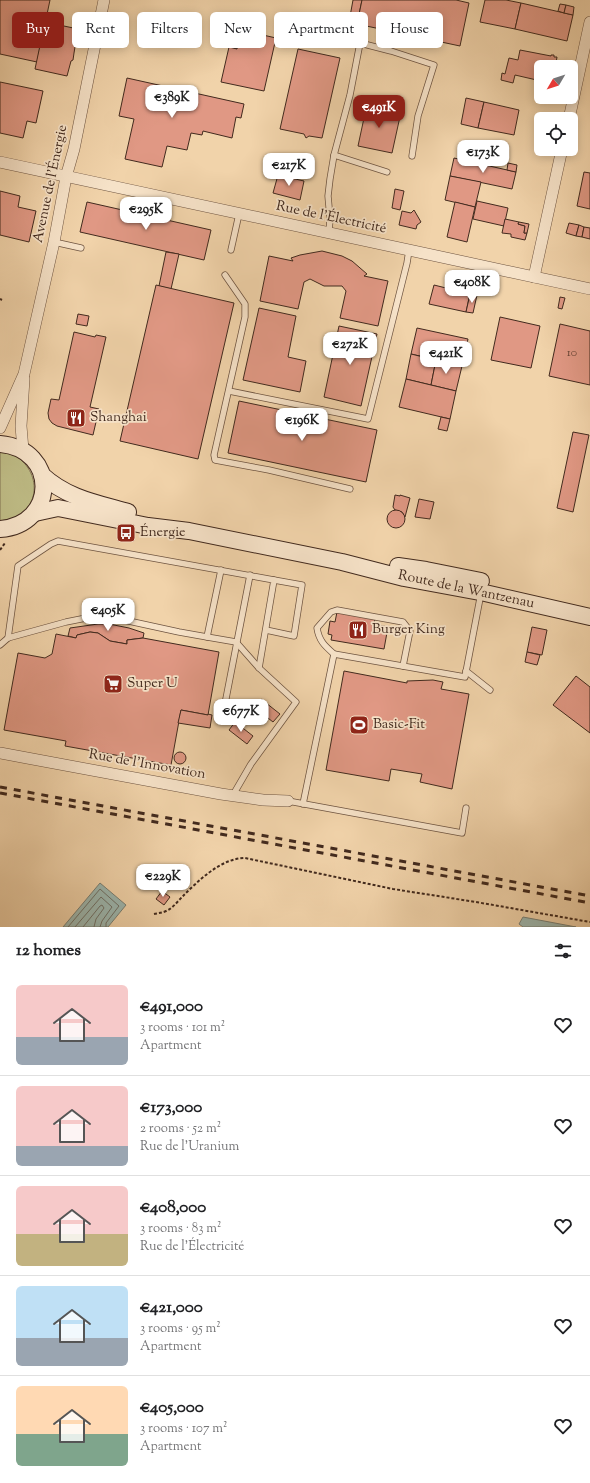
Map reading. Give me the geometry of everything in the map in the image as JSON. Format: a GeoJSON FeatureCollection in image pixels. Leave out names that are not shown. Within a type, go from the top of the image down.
{"type":"FeatureCollection","features":[{"type":"Feature","properties":{"kind":"main road"},"geometry":{"type":"LineString","coordinates":[[0,444],[11,445],[23,450],[35,461],[42,475],[44,488],[41,501],[35,513],[19,525],[3,532]]}},
{"type":"Feature","properties":{"kind":"main road","name":"Route de la Wantzenau"},"geometry":{"type":"LineString","coordinates":[[42,475],[70,495],[189,531]]}},
{"type":"Feature","properties":{"kind":"main road","name":"Route de la Wantzenau"},"geometry":{"type":"LineString","coordinates":[[35,513],[58,508],[148,526],[189,531],[342,562],[404,578],[590,617]]}},
{"type":"Feature","properties":{"kind":"main road","name":"Route de la Wantzenau"},"geometry":{"type":"LineString","coordinates":[[342,562],[376,564],[426,570],[590,606]]}},
{"type":"Feature","properties":{"kind":"street","name":"Avenue de l'Énergie"},"geometry":{"type":"LineString","coordinates":[[0,428],[24,374],[54,242],[66,177],[74,149],[104,0]]}},
{"type":"Feature","properties":{"kind":"street"},"geometry":{"type":"LineString","coordinates":[[571,112],[590,22]]}},
{"type":"Feature","properties":{"kind":"street"},"geometry":{"type":"LineString","coordinates":[[534,277],[560,156]]}},
{"type":"Feature","properties":{"kind":"street","name":"Rue de l'Électricité"},"geometry":{"type":"LineString","coordinates":[[0,162],[590,289]]}},
{"type":"Feature","properties":{"kind":"street","name":"Avenue de l'Énergie"},"geometry":{"type":"LineString","coordinates":[[23,450],[21,426],[24,401],[24,374]]}},
{"type":"Feature","properties":{"kind":"street","name":"Rue de l'Innovation"},"geometry":{"type":"LineString","coordinates":[[0,753],[233,795],[264,800],[288,801]]}},
{"type":"Feature","properties":{"kind":"lane"},"geometry":{"type":"LineString","coordinates":[[368,46],[391,51],[434,65],[418,116],[412,156]]}},
{"type":"Feature","properties":{"kind":"lane"},"geometry":{"type":"LineString","coordinates":[[328,233],[330,218],[328,196],[334,155],[350,95],[359,48]]}},
{"type":"Feature","properties":{"kind":"lane"},"geometry":{"type":"LineString","coordinates":[[334,155],[387,172]]}},
{"type":"Feature","properties":{"kind":"lane"},"geometry":{"type":"LineString","coordinates":[[231,250],[239,214]]}},
{"type":"Feature","properties":{"kind":"lane"},"geometry":{"type":"LineString","coordinates":[[54,242],[81,248]]}},
{"type":"Feature","properties":{"kind":"lane"},"geometry":{"type":"LineString","coordinates":[[229,391],[368,419],[409,250]]}},
{"type":"Feature","properties":{"kind":"lane"},"geometry":{"type":"LineString","coordinates":[[225,274],[245,304],[245,317],[214,456],[215,460],[269,470],[350,489]]}},
{"type":"Feature","properties":{"kind":"lane"},"geometry":{"type":"LineString","coordinates":[[8,638],[18,566],[58,541],[302,585],[294,636],[266,630]]}},
{"type":"Feature","properties":{"kind":"lane"},"geometry":{"type":"LineString","coordinates":[[207,637],[220,570]]}},
{"type":"Feature","properties":{"kind":"lane"},"geometry":{"type":"LineString","coordinates":[[223,714],[250,575]]}},
{"type":"Feature","properties":{"kind":"lane"},"geometry":{"type":"LineString","coordinates":[[259,668],[274,580]]}},
{"type":"Feature","properties":{"kind":"lane"},"geometry":{"type":"LineString","coordinates":[[403,666],[410,631],[403,622],[337,610],[331,612],[317,628],[324,645],[334,654],[465,677],[481,593]]}},
{"type":"Feature","properties":{"kind":"lane"},"geometry":{"type":"LineString","coordinates":[[0,645],[8,638],[66,622],[96,616],[236,642],[259,668],[296,702],[251,764],[233,795]]}},
{"type":"Feature","properties":{"kind":"lane"},"geometry":{"type":"LineString","coordinates":[[304,804],[334,654]]}},
{"type":"Feature","properties":{"kind":"lane"},"geometry":{"type":"LineString","coordinates":[[466,671],[490,690]]}},
{"type":"Feature","properties":{"kind":"lane"},"geometry":{"type":"LineString","coordinates":[[288,801],[462,833],[466,808]]}},
{"type":"Feature","properties":{"kind":"path"},"geometry":{"type":"LineString","coordinates":[[154,914],[165,912],[173,907],[198,882],[217,868],[236,858],[244,858],[393,889],[590,922]]}},
{"type":"Feature","properties":{"kind":"shaded area"},"geometry":{"type":"Polygon","coordinates":[[[0,450],[11,453],[21,460],[28,468],[33,478],[34,488],[32,498],[27,508],[16,517],[0,521],[0,450]]]}},
{"type":"Feature","properties":{"kind":"water"},"geometry":{"type":"Polygon","coordinates":[[[100,883],[126,905],[108,927],[63,927],[100,883]]]}},
{"type":"Feature","properties":{"kind":"water"},"geometry":{"type":"Polygon","coordinates":[[[523,917],[576,927],[523,927],[519,924],[523,917]]]}},
{"type":"Feature","properties":{"kind":"building"},"geometry":{"type":"Polygon","coordinates":[[[0,0],[50,0],[47,12],[12,12],[12,48],[40,48],[37,62],[0,54],[0,0]]]}},
{"type":"Feature","properties":{"kind":"building"},"geometry":{"type":"Polygon","coordinates":[[[353,0],[362,0],[360,12],[351,12],[353,0]]]}},
{"type":"Feature","properties":{"kind":"building"},"geometry":{"type":"Polygon","coordinates":[[[362,0],[456,0],[469,3],[460,46],[443,42],[443,12],[376,12],[376,28],[368,26],[368,12],[360,12],[362,0]]]}},
{"type":"Feature","properties":{"kind":"building"},"geometry":{"type":"Polygon","coordinates":[[[485,0],[506,0],[521,3],[515,29],[480,22],[485,0]]]}},
{"type":"Feature","properties":{"kind":"building"},"geometry":{"type":"Polygon","coordinates":[[[521,3],[573,15],[567,41],[515,29],[521,3]]]}},
{"type":"Feature","properties":{"kind":"building"},"geometry":{"type":"Polygon","coordinates":[[[560,4],[566,5],[564,13],[558,11],[560,4]]]}},
{"type":"Feature","properties":{"kind":"building"},"geometry":{"type":"Polygon","coordinates":[[[566,5],[574,7],[573,15],[564,13],[566,5]]]}},
{"type":"Feature","properties":{"kind":"building"},"geometry":{"type":"Polygon","coordinates":[[[64,26],[72,28],[72,48],[75,48],[73,60],[71,61],[67,76],[35,69],[39,48],[64,48],[64,26]]]}},
{"type":"Feature","properties":{"kind":"building"},"geometry":{"type":"Polygon","coordinates":[[[266,36],[274,38],[274,47],[264,91],[221,82],[229,48],[266,48],[266,36]]]}},
{"type":"Feature","properties":{"kind":"building"},"geometry":{"type":"Polygon","coordinates":[[[298,49],[340,58],[322,138],[309,136],[306,138],[304,134],[280,129],[298,49]]]}},
{"type":"Feature","properties":{"kind":"building"},"geometry":{"type":"Polygon","coordinates":[[[520,50],[551,56],[554,55],[554,57],[557,57],[556,60],[534,60],[534,79],[515,75],[513,83],[501,80],[502,73],[505,74],[509,58],[518,60],[520,50]]]}},
{"type":"Feature","properties":{"kind":"building"},"geometry":{"type":"Polygon","coordinates":[[[127,78],[244,104],[241,118],[236,117],[232,138],[203,131],[202,135],[191,133],[187,150],[167,146],[162,167],[125,159],[134,119],[119,116],[127,78]]]}},
{"type":"Feature","properties":{"kind":"building"},"geometry":{"type":"Polygon","coordinates":[[[0,82],[43,91],[36,123],[27,121],[23,138],[0,133],[0,82]]]}},
{"type":"Feature","properties":{"kind":"building"},"geometry":{"type":"Polygon","coordinates":[[[466,98],[484,102],[478,128],[461,124],[466,98]]]}},
{"type":"Feature","properties":{"kind":"building"},"geometry":{"type":"Polygon","coordinates":[[[484,102],[519,110],[514,135],[478,128],[484,102]]]}},
{"type":"Feature","properties":{"kind":"building"},"geometry":{"type":"Polygon","coordinates":[[[367,104],[401,112],[392,153],[358,146],[367,104]]]}},
{"type":"Feature","properties":{"kind":"building"},"geometry":{"type":"Polygon","coordinates":[[[454,158],[516,172],[512,189],[450,176],[454,158]]]}},
{"type":"Feature","properties":{"kind":"building"},"geometry":{"type":"Polygon","coordinates":[[[508,163],[517,165],[516,172],[507,170],[508,163]]]}},
{"type":"Feature","properties":{"kind":"building"},"geometry":{"type":"Polygon","coordinates":[[[584,172],[590,173],[590,209],[577,206],[584,172]]]}},
{"type":"Feature","properties":{"kind":"building"},"geometry":{"type":"Polygon","coordinates":[[[278,175],[304,181],[300,200],[273,193],[278,175]]]}},
{"type":"Feature","properties":{"kind":"building"},"geometry":{"type":"Polygon","coordinates":[[[450,176],[481,182],[475,207],[445,200],[450,176]]]}},
{"type":"Feature","properties":{"kind":"building"},"geometry":{"type":"Polygon","coordinates":[[[395,189],[404,191],[400,210],[392,208],[395,189]]]}},
{"type":"Feature","properties":{"kind":"building"},"geometry":{"type":"Polygon","coordinates":[[[0,191],[20,196],[18,207],[36,211],[29,242],[0,235],[0,191]]]}},
{"type":"Feature","properties":{"kind":"building"},"geometry":{"type":"Polygon","coordinates":[[[477,201],[508,208],[504,226],[473,219],[477,201]]]}},
{"type":"Feature","properties":{"kind":"building"},"geometry":{"type":"Polygon","coordinates":[[[87,202],[211,230],[204,260],[80,232],[87,202]]]}},
{"type":"Feature","properties":{"kind":"building"},"geometry":{"type":"Polygon","coordinates":[[[455,202],[475,207],[467,242],[447,237],[455,202]]]}},
{"type":"Feature","properties":{"kind":"building"},"geometry":{"type":"Polygon","coordinates":[[[414,210],[421,222],[417,225],[416,229],[399,225],[402,211],[411,213],[414,210]]]}},
{"type":"Feature","properties":{"kind":"building"},"geometry":{"type":"Polygon","coordinates":[[[505,219],[519,222],[518,224],[525,226],[524,233],[527,233],[525,240],[511,237],[511,234],[502,233],[505,219]]]}},
{"type":"Feature","properties":{"kind":"building"},"geometry":{"type":"Polygon","coordinates":[[[519,222],[529,224],[527,233],[524,233],[525,226],[518,224],[519,222]]]}},
{"type":"Feature","properties":{"kind":"building"},"geometry":{"type":"Polygon","coordinates":[[[569,223],[579,225],[576,236],[566,233],[569,223]]]}},
{"type":"Feature","properties":{"kind":"building"},"geometry":{"type":"Polygon","coordinates":[[[579,225],[584,227],[582,237],[576,236],[579,225]]]}},
{"type":"Feature","properties":{"kind":"building"},"geometry":{"type":"Polygon","coordinates":[[[584,227],[590,228],[590,239],[582,237],[584,227]]]}},
{"type":"Feature","properties":{"kind":"building"},"geometry":{"type":"Polygon","coordinates":[[[322,251],[342,256],[352,261],[367,274],[364,276],[388,281],[378,326],[340,318],[346,291],[342,286],[324,286],[310,279],[304,282],[298,309],[260,301],[269,256],[293,261],[291,258],[322,251]]]}},
{"type":"Feature","properties":{"kind":"building"},"geometry":{"type":"Polygon","coordinates":[[[166,252],[179,254],[171,289],[159,286],[166,252]]]}},
{"type":"Feature","properties":{"kind":"building"},"geometry":{"type":"Polygon","coordinates":[[[156,285],[234,303],[198,459],[120,441],[156,285]]]}},
{"type":"Feature","properties":{"kind":"building"},"geometry":{"type":"Polygon","coordinates":[[[434,285],[470,294],[466,312],[429,304],[434,285]]]}},
{"type":"Feature","properties":{"kind":"building"},"geometry":{"type":"Polygon","coordinates":[[[470,294],[477,295],[473,313],[466,312],[470,294]]]}},
{"type":"Feature","properties":{"kind":"building"},"geometry":{"type":"Polygon","coordinates":[[[560,297],[565,298],[562,309],[558,308],[560,297]]]}},
{"type":"Feature","properties":{"kind":"building"},"geometry":{"type":"Polygon","coordinates":[[[259,308],[296,316],[288,357],[306,361],[300,392],[243,380],[259,308]]]}},
{"type":"Feature","properties":{"kind":"building"},"geometry":{"type":"Polygon","coordinates":[[[78,314],[89,316],[87,326],[76,324],[78,314]]]}},
{"type":"Feature","properties":{"kind":"building"},"geometry":{"type":"Polygon","coordinates":[[[500,317],[540,326],[531,368],[491,360],[500,317]]]}},
{"type":"Feature","properties":{"kind":"building"},"geometry":{"type":"Polygon","coordinates":[[[560,324],[590,331],[590,385],[549,376],[560,324]]]}},
{"type":"Feature","properties":{"kind":"building"},"geometry":{"type":"Polygon","coordinates":[[[339,326],[377,334],[361,406],[324,397],[339,326]]]}},
{"type":"Feature","properties":{"kind":"building"},"geometry":{"type":"Polygon","coordinates":[[[417,328],[468,339],[462,366],[411,354],[417,328]]]}},
{"type":"Feature","properties":{"kind":"building"},"geometry":{"type":"Polygon","coordinates":[[[74,332],[95,337],[96,335],[106,337],[90,407],[99,409],[93,435],[57,426],[49,419],[48,413],[51,399],[59,400],[74,332]]]}},
{"type":"Feature","properties":{"kind":"building"},"geometry":{"type":"Polygon","coordinates":[[[411,354],[436,360],[431,385],[406,379],[411,354]]]}},
{"type":"Feature","properties":{"kind":"building"},"geometry":{"type":"Polygon","coordinates":[[[436,360],[462,366],[456,391],[431,385],[436,360]]]}},
{"type":"Feature","properties":{"kind":"building"},"geometry":{"type":"Polygon","coordinates":[[[406,379],[456,391],[450,419],[399,407],[406,379]]]}},
{"type":"Feature","properties":{"kind":"building"},"geometry":{"type":"Polygon","coordinates":[[[239,401],[377,430],[366,482],[228,453],[239,401]]]}},
{"type":"Feature","properties":{"kind":"building"},"geometry":{"type":"Polygon","coordinates":[[[441,417],[450,419],[447,431],[438,429],[441,417]]]}},
{"type":"Feature","properties":{"kind":"building"},"geometry":{"type":"Polygon","coordinates":[[[573,432],[589,435],[573,512],[557,508],[573,432]]]}},
{"type":"Feature","properties":{"kind":"building"},"geometry":{"type":"Polygon","coordinates":[[[395,495],[410,498],[405,517],[402,512],[395,510],[393,507],[395,495]]]}},
{"type":"Feature","properties":{"kind":"building"},"geometry":{"type":"Polygon","coordinates":[[[419,499],[434,502],[430,519],[415,517],[419,499]]]}},
{"type":"Feature","properties":{"kind":"building"},"geometry":{"type":"Polygon","coordinates":[[[396,510],[400,511],[404,515],[404,523],[400,527],[396,528],[392,527],[388,523],[387,519],[388,515],[392,511],[396,510]]]}},
{"type":"Feature","properties":{"kind":"building","name":"Burger King"},"geometry":{"type":"Polygon","coordinates":[[[337,612],[375,619],[374,624],[388,627],[384,649],[331,640],[332,635],[328,634],[330,621],[335,622],[337,612]]]}},
{"type":"Feature","properties":{"kind":"building"},"geometry":{"type":"Polygon","coordinates":[[[109,624],[129,628],[144,633],[143,638],[127,640],[127,644],[110,641],[98,633],[90,632],[77,635],[76,638],[68,636],[70,628],[109,624]]]}},
{"type":"Feature","properties":{"kind":"building"},"geometry":{"type":"Polygon","coordinates":[[[532,627],[547,630],[542,655],[527,652],[532,627]]]}},
{"type":"Feature","properties":{"kind":"building","name":"Super U"},"geometry":{"type":"Polygon","coordinates":[[[90,632],[98,633],[110,641],[127,644],[127,640],[143,638],[219,652],[208,715],[181,710],[171,765],[65,746],[66,741],[4,730],[18,653],[45,658],[52,654],[56,634],[76,638],[77,635],[90,632]]]}},
{"type":"Feature","properties":{"kind":"building"},"geometry":{"type":"Polygon","coordinates":[[[527,652],[540,655],[537,665],[525,662],[527,652]]]}},
{"type":"Feature","properties":{"kind":"building"},"geometry":{"type":"Polygon","coordinates":[[[344,671],[407,683],[407,681],[433,680],[443,682],[441,689],[469,694],[452,789],[420,782],[422,774],[391,769],[389,781],[326,770],[344,671]]]}},
{"type":"Feature","properties":{"kind":"building"},"geometry":{"type":"Polygon","coordinates":[[[576,676],[590,687],[590,733],[553,705],[576,676]]]}},
{"type":"Feature","properties":{"kind":"building"},"geometry":{"type":"Polygon","coordinates":[[[261,699],[280,714],[273,722],[254,707],[261,699]]]}},
{"type":"Feature","properties":{"kind":"building"},"geometry":{"type":"Polygon","coordinates":[[[181,710],[212,715],[210,728],[178,723],[181,710]]]}},
{"type":"Feature","properties":{"kind":"building"},"geometry":{"type":"Polygon","coordinates":[[[235,722],[253,736],[247,744],[229,730],[235,722]]]}},
{"type":"Feature","properties":{"kind":"building"},"geometry":{"type":"Polygon","coordinates":[[[182,752],[185,753],[185,763],[178,764],[175,763],[174,756],[175,753],[182,752]]]}},
{"type":"Feature","properties":{"kind":"building"},"geometry":{"type":"Polygon","coordinates":[[[162,891],[170,897],[164,905],[156,899],[162,891]]]}},
{"type":"Feature","properties":{"kind":"railway"},"geometry":{"type":"LineString","coordinates":[[0,787],[590,896]]}},
{"type":"Feature","properties":{"kind":"railway"},"geometry":{"type":"LineString","coordinates":[[0,793],[590,903]]}},
{"type":"Feature","properties":{"kind":"place","name":"Shanghai"},"geometry":{"type":"Point","coordinates":[76,418]}},
{"type":"Feature","properties":{"kind":"place","name":"Énergie"},"geometry":{"type":"Point","coordinates":[126,533]}},
{"type":"Feature","properties":{"kind":"place","name":"Burger King"},"geometry":{"type":"Point","coordinates":[358,630]}},
{"type":"Feature","properties":{"kind":"place","name":"Super U"},"geometry":{"type":"Point","coordinates":[113,684]}},
{"type":"Feature","properties":{"kind":"place","name":"Basic-Fit"},"geometry":{"type":"Point","coordinates":[359,725]}}]}
